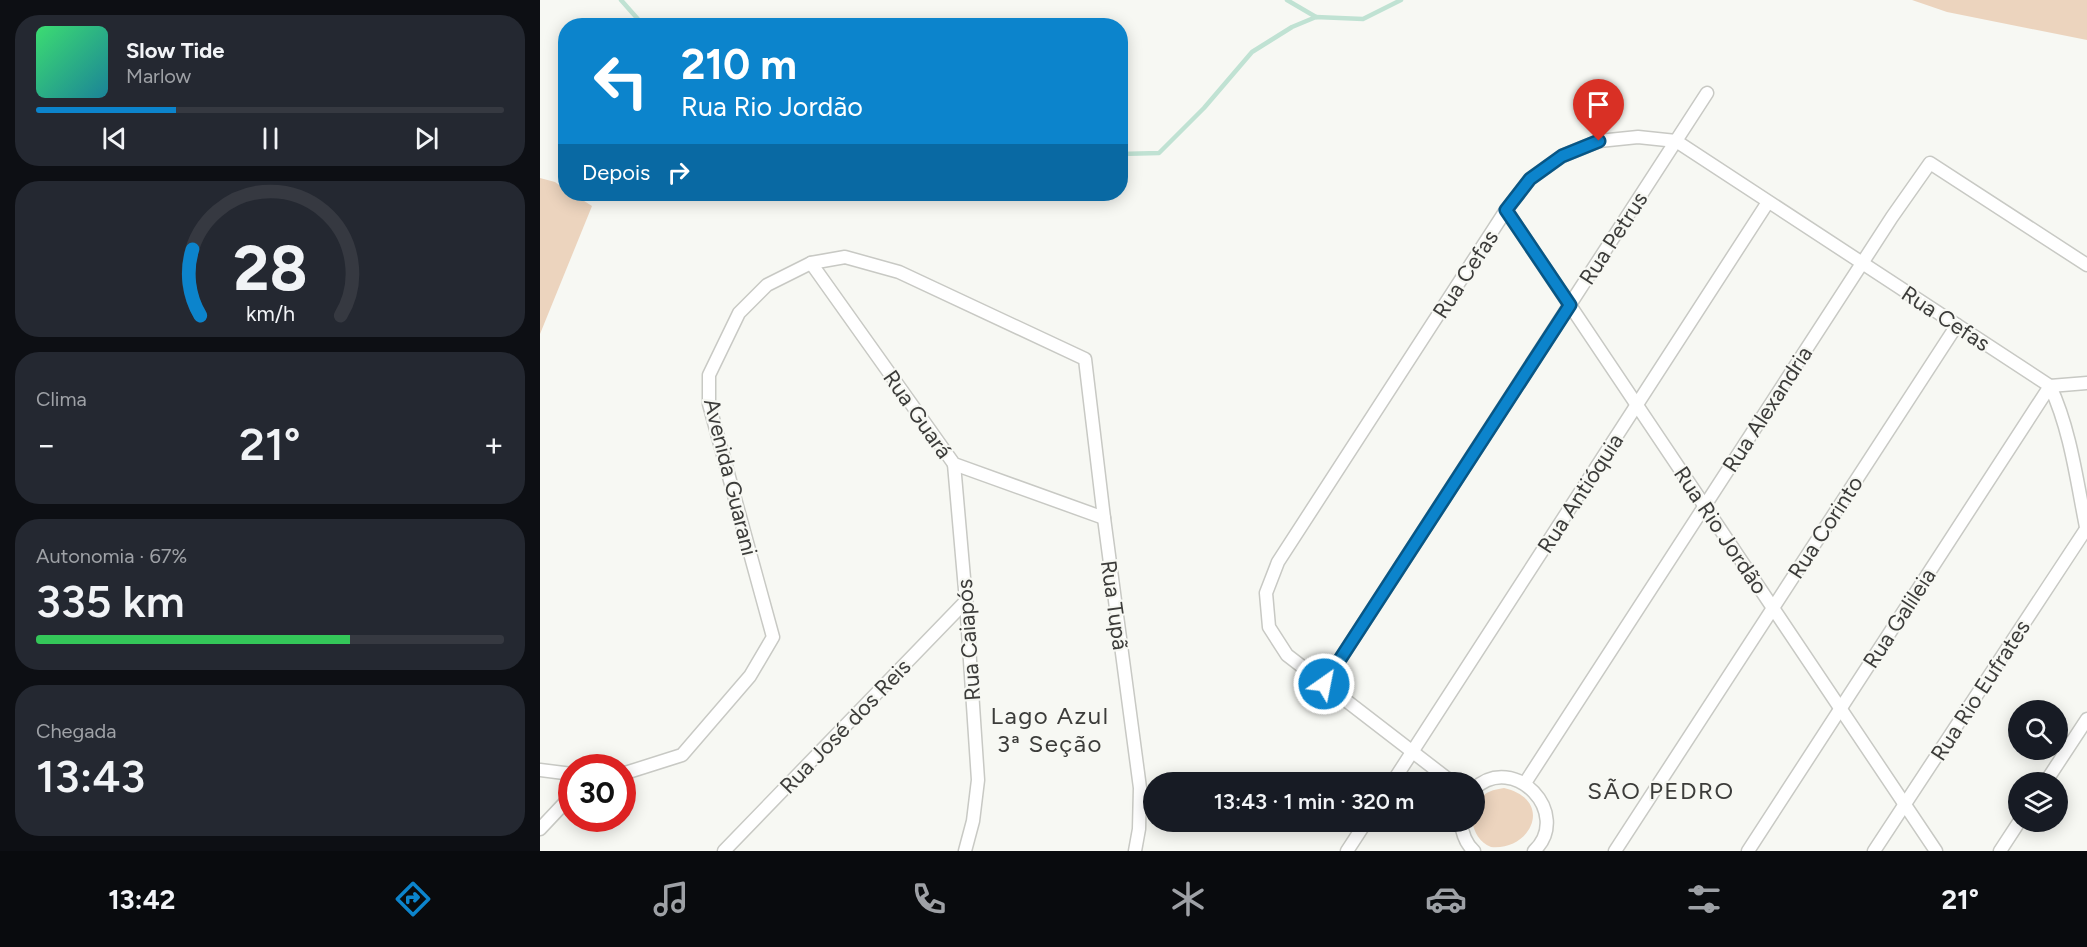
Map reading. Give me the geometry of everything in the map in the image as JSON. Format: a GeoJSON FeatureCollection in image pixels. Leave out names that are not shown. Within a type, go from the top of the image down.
{"type":"FeatureCollection","features":[{"type":"Feature","properties":{"kind":"street","name":"Rua Petrus"},"geometry":{"type":"LineString","coordinates":[[1324,684],[1707,93]]}},
{"type":"Feature","properties":{"kind":"street","name":"Rua Cefas"},"geometry":{"type":"LineString","coordinates":[[1439,772],[1287,655],[1269,627],[1266,593],[1278,562],[1506,210],[1530,179],[1562,156],[1599,141],[1638,137],[1676,141],[2050,386]]}},
{"type":"Feature","properties":{"kind":"street","name":"Rua Alexandria"},"geometry":{"type":"LineString","coordinates":[[1525,783],[1892,217],[1930,163],[2087,265]]}},
{"type":"Feature","properties":{"kind":"street","name":"Rua Antióquia"},"geometry":{"type":"LineString","coordinates":[[1399,772],[1768,202]]}},
{"type":"Feature","properties":{"kind":"street","name":"Rua Rio Jordão"},"geometry":{"type":"LineString","coordinates":[[1506,210],[1936,851]]}},
{"type":"Feature","properties":{"kind":"street","name":"Avenida Guarani"},"geometry":{"type":"LineString","coordinates":[[636,770],[682,755],[750,676],[773,637],[709,404],[710,375],[739,313],[767,285],[811,263],[845,257],[898,272],[1085,359]]}},
{"type":"Feature","properties":{"kind":"street","name":"Rua Guará"},"geometry":{"type":"LineString","coordinates":[[811,263],[954,464],[1104,519]]}},
{"type":"Feature","properties":{"kind":"street","name":"Rua Corinto"},"geometry":{"type":"LineString","coordinates":[[1615,851],[1956,325]]}},
{"type":"Feature","properties":{"kind":"street","name":"Rua Tupã"},"geometry":{"type":"LineString","coordinates":[[1085,359],[1140,788],[1139,829],[1135,851]]}},
{"type":"Feature","properties":{"kind":"street"},"geometry":{"type":"LineString","coordinates":[[2087,384],[2050,386],[2060,408],[2067,434],[2087,530]]}},
{"type":"Feature","properties":{"kind":"street","name":"Rua Galileia"},"geometry":{"type":"LineString","coordinates":[[1748,851],[2050,386]]}},
{"type":"Feature","properties":{"kind":"street","name":"Rua Caiapós"},"geometry":{"type":"LineString","coordinates":[[954,464],[978,780],[973,821],[965,851]]}},
{"type":"Feature","properties":{"kind":"street","name":"Rua Rio Eufrates"},"geometry":{"type":"LineString","coordinates":[[1874,851],[2087,530]]}},
{"type":"Feature","properties":{"kind":"street","name":"Rua José dos Reis"},"geometry":{"type":"LineString","coordinates":[[724,851],[966,601]]}},
{"type":"Feature","properties":{"kind":"street"},"geometry":{"type":"LineString","coordinates":[[2052,772],[2087,719]]}},
{"type":"Feature","properties":{"kind":"street"},"geometry":{"type":"LineString","coordinates":[[540,770],[558,772]]}},
{"type":"Feature","properties":{"kind":"street"},"geometry":{"type":"LineString","coordinates":[[1485,782],[1501,778],[1513,779],[1525,783],[1536,793],[1544,806],[1546,820],[1544,835],[1537,850]]}},
{"type":"Feature","properties":{"kind":"street"},"geometry":{"type":"LineString","coordinates":[[540,829],[558,810]]}},
{"type":"Feature","properties":{"kind":"street"},"geometry":{"type":"LineString","coordinates":[[1347,851],[1359,832]]}},
{"type":"Feature","properties":{"kind":"street"},"geometry":{"type":"LineString","coordinates":[[1462,832],[1468,846],[1474,851]]}},
{"type":"Feature","properties":{"kind":"street"},"geometry":{"type":"LineString","coordinates":[[2000,851],[2012,832]]}},
{"type":"Feature","properties":{"kind":"shaded area"},"geometry":{"type":"Polygon","coordinates":[[[1912,0],[2087,0],[2087,40],[1947,12],[1912,0]]]}},
{"type":"Feature","properties":{"kind":"shaded area"},"geometry":{"type":"Polygon","coordinates":[[[540,178],[558,184],[558,201],[584,201],[592,206],[540,334],[540,178]]]}},
{"type":"Feature","properties":{"kind":"shaded area"},"geometry":{"type":"Polygon","coordinates":[[[1504,788],[1520,794],[1529,803],[1533,813],[1532,824],[1517,841],[1505,846],[1491,847],[1483,843],[1476,832],[1485,832],[1485,794],[1504,788]]]}},
{"type":"Feature","properties":{"kind":"waterway"},"geometry":{"type":"LineString","coordinates":[[621,0],[637,18]]}},
{"type":"Feature","properties":{"kind":"waterway"},"geometry":{"type":"LineString","coordinates":[[1287,0],[1316,17]]}},
{"type":"Feature","properties":{"kind":"waterway"},"geometry":{"type":"LineString","coordinates":[[1128,154],[1159,153],[1204,108],[1252,52],[1292,27],[1316,17],[1363,19],[1401,0]]}},
{"type":"Feature","properties":{"kind":"district","name":"Lago Azul 3ª Seção"},"geometry":{"type":"Point","coordinates":[1050,730]}},
{"type":"Feature","properties":{"kind":"district","name":"SÃO PEDRO"},"geometry":{"type":"Point","coordinates":[1661,791]}},
{"type":"Feature","properties":{"kind":"route"},"geometry":{"type":"LineString","coordinates":[[1324,684],[1570,305],[1506,210],[1530,179],[1562,156],[1599,141]]}}]}
